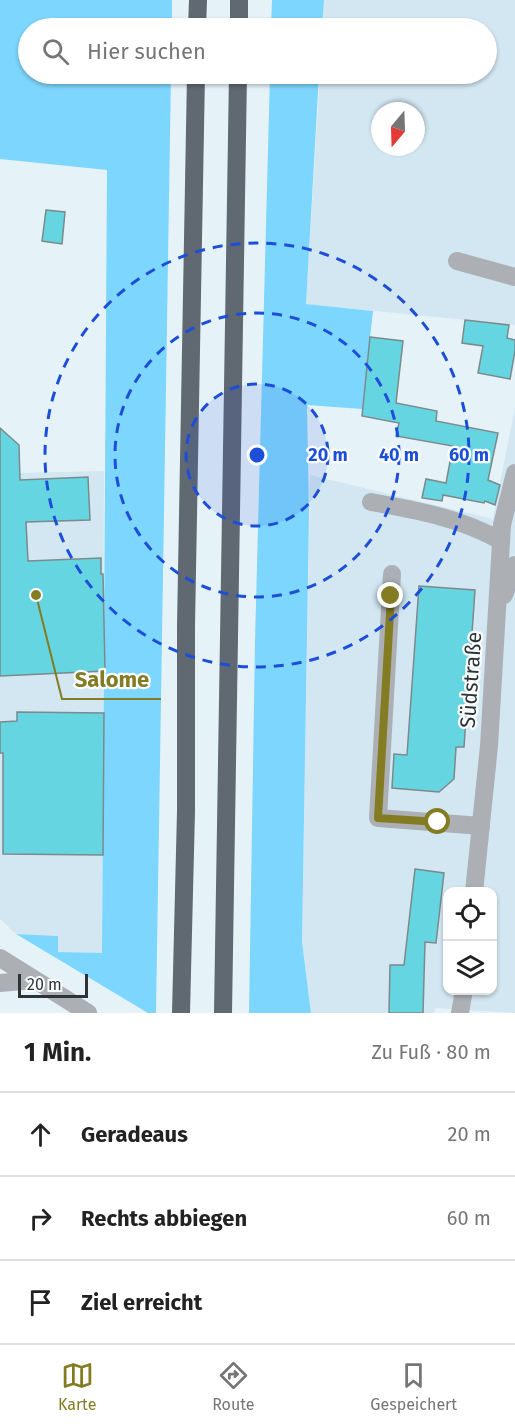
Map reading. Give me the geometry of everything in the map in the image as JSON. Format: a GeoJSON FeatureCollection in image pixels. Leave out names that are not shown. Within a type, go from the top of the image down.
{"type":"FeatureCollection","features":[{"type":"Feature","properties":{"kind":"highway"},"geometry":{"type":"LineString","coordinates":[[197,18],[198,0]]}},
{"type":"Feature","properties":{"kind":"highway"},"geometry":{"type":"LineString","coordinates":[[239,0],[239,18]]}},
{"type":"Feature","properties":{"kind":"highway"},"geometry":{"type":"LineString","coordinates":[[181,1013],[196,84]]}},
{"type":"Feature","properties":{"kind":"highway"},"geometry":{"type":"LineString","coordinates":[[223,1013],[238,84]]}},
{"type":"Feature","properties":{"kind":"street"},"geometry":{"type":"LineString","coordinates":[[457,261],[515,277]]}},
{"type":"Feature","properties":{"kind":"street","name":"Südstraße"},"geometry":{"type":"LineString","coordinates":[[474,887],[489,746],[502,525],[515,473]]}},
{"type":"Feature","properties":{"kind":"street"},"geometry":{"type":"LineString","coordinates":[[370,502],[460,522],[501,541]]}},
{"type":"Feature","properties":{"kind":"street"},"geometry":{"type":"LineString","coordinates":[[498,610],[515,565]]}},
{"type":"Feature","properties":{"kind":"street"},"geometry":{"type":"LineString","coordinates":[[393,574],[378,818],[481,826]]}},
{"type":"Feature","properties":{"kind":"street"},"geometry":{"type":"LineString","coordinates":[[0,958],[88,1013]]}},
{"type":"Feature","properties":{"kind":"street"},"geometry":{"type":"LineString","coordinates":[[0,983],[33,980]]}},
{"type":"Feature","properties":{"kind":"street"},"geometry":{"type":"LineString","coordinates":[[460,1013],[463,995]]}},
{"type":"Feature","properties":{"kind":"shaded area"},"geometry":{"type":"Polygon","coordinates":[[[0,0],[172,0],[172,18],[18,18],[18,84],[171,84],[156,1013],[148,1013],[16,934],[58,936],[58,952],[102,953],[107,170],[0,159],[0,0]]]}},
{"type":"Feature","properties":{"kind":"shaded area"},"geometry":{"type":"Polygon","coordinates":[[[272,0],[324,0],[323,18],[271,18],[272,0]]]}},
{"type":"Feature","properties":{"kind":"shaded area"},"geometry":{"type":"Polygon","coordinates":[[[324,0],[515,0],[515,325],[306,304],[319,84],[497,84],[497,18],[323,18],[324,0]]]}},
{"type":"Feature","properties":{"kind":"shaded area"},"geometry":{"type":"Polygon","coordinates":[[[270,84],[318,84],[306,304],[373,311],[362,409],[307,405],[309,512],[302,942],[311,1013],[249,1013],[255,641],[270,84]]]}},
{"type":"Feature","properties":{"kind":"shaded area"},"geometry":{"type":"Polygon","coordinates":[[[515,407],[515,1013],[435,1008],[434,1013],[311,1013],[302,942],[310,475],[493,519],[515,407]]]}},
{"type":"Feature","properties":{"kind":"shaded area"},"geometry":{"type":"Polygon","coordinates":[[[0,464],[20,473],[104,471],[102,954],[57,952],[58,936],[16,934],[0,919],[0,464]]]}},
{"type":"Feature","properties":{"kind":"building"},"geometry":{"type":"Polygon","coordinates":[[[46,210],[65,212],[62,244],[42,241],[46,210]]]}},
{"type":"Feature","properties":{"kind":"building"},"geometry":{"type":"Polygon","coordinates":[[[465,320],[509,325],[507,338],[515,340],[510,379],[478,373],[483,346],[462,343],[465,320]]]}},
{"type":"Feature","properties":{"kind":"building"},"geometry":{"type":"Polygon","coordinates":[[[370,337],[403,341],[396,403],[437,411],[436,421],[498,433],[488,480],[500,485],[495,505],[485,501],[484,503],[443,495],[442,501],[422,498],[426,479],[446,483],[453,446],[396,436],[399,423],[362,416],[370,337]]]}},
{"type":"Feature","properties":{"kind":"building"},"geometry":{"type":"Polygon","coordinates":[[[0,428],[19,445],[20,480],[88,477],[90,520],[26,522],[28,561],[101,558],[105,671],[0,676],[0,428]]]}},
{"type":"Feature","properties":{"kind":"building"},"geometry":{"type":"Polygon","coordinates":[[[419,586],[475,590],[464,747],[456,747],[454,779],[439,792],[392,788],[394,754],[407,755],[419,586]]]}},
{"type":"Feature","properties":{"kind":"building"},"geometry":{"type":"Polygon","coordinates":[[[17,712],[104,713],[103,855],[3,854],[3,753],[0,753],[0,722],[17,721],[17,712]]]}},
{"type":"Feature","properties":{"kind":"building"},"geometry":{"type":"Polygon","coordinates":[[[415,869],[444,873],[436,943],[425,942],[423,1013],[389,1013],[390,965],[404,965],[415,869]]]}},
{"type":"Feature","properties":{"kind":"place","name":"Salome"},"geometry":{"type":"Point","coordinates":[36,595]}},
{"type":"Feature","properties":{"kind":"route"},"geometry":{"type":"LineString","coordinates":[[391,596],[378,818],[438,822]]}}]}
